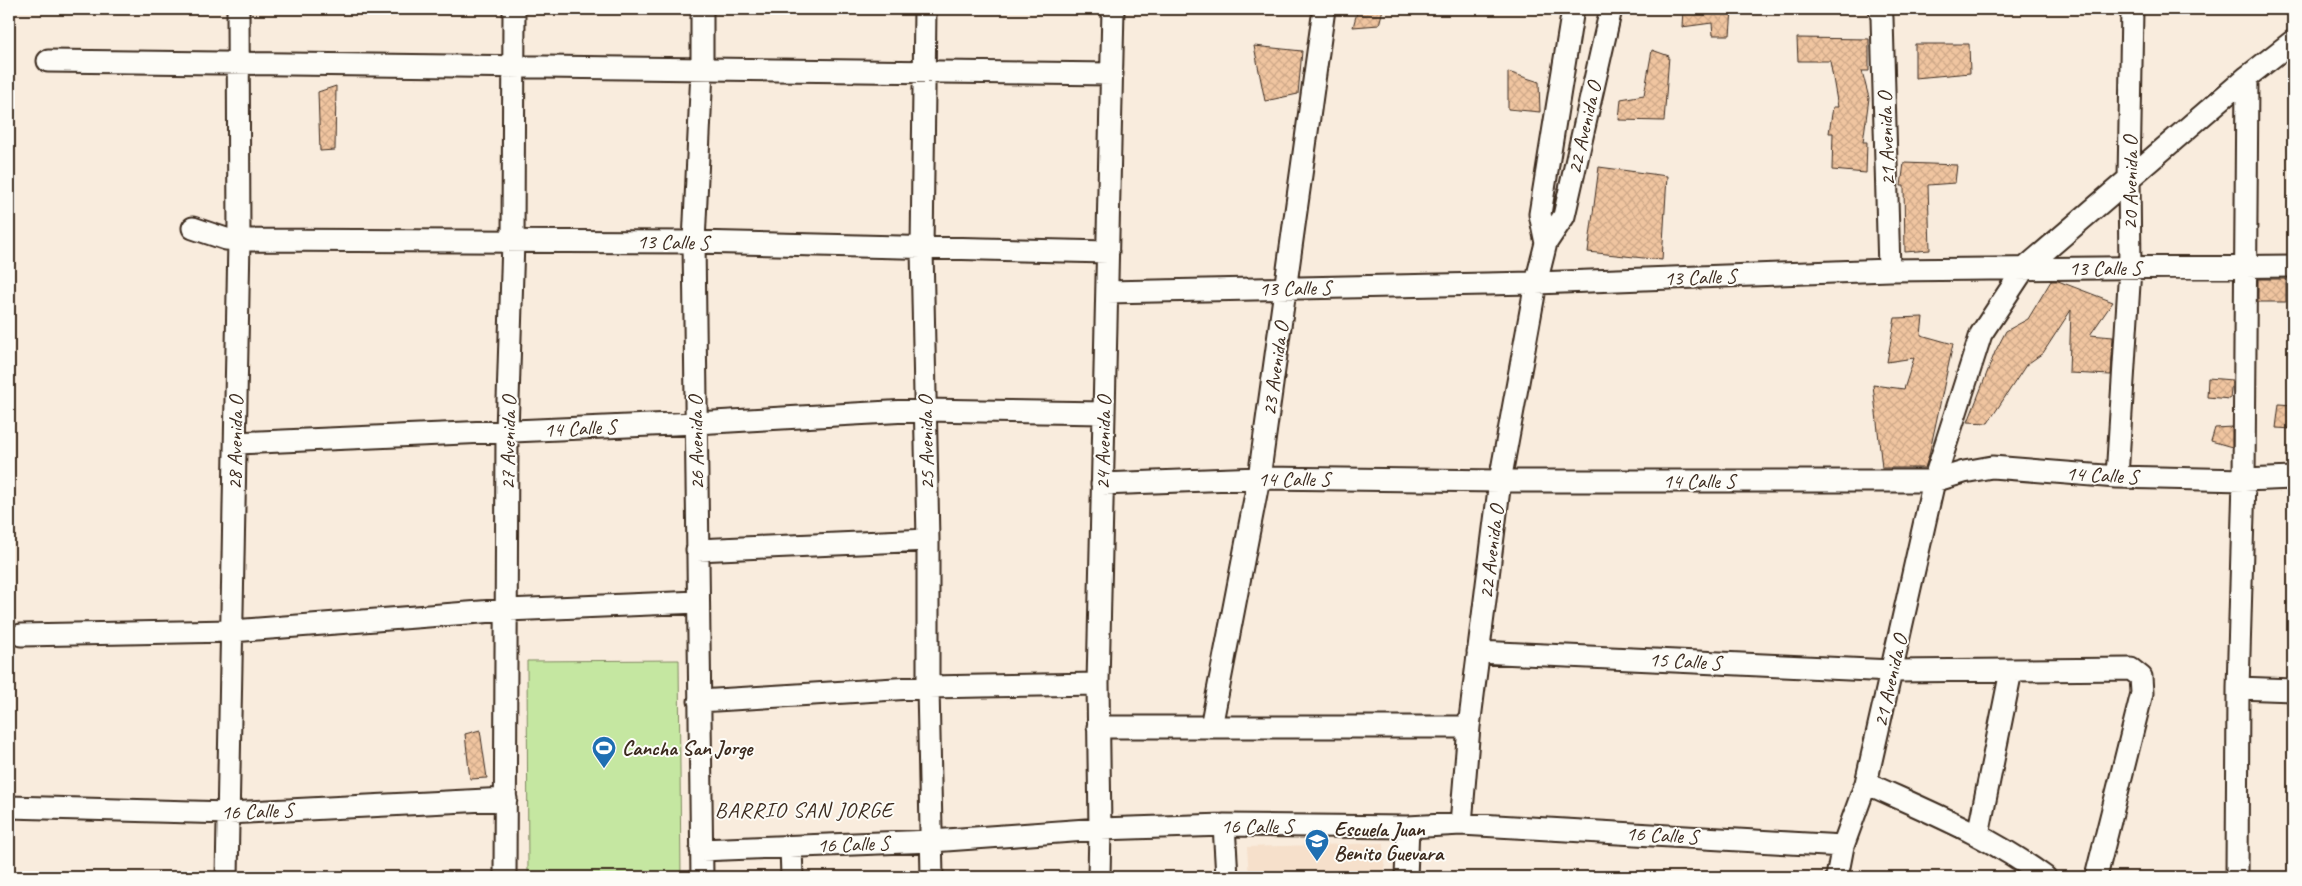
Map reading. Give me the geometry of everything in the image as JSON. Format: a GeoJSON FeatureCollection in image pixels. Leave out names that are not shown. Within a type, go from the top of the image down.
{"type":"FeatureCollection","features":[{"type":"Feature","properties":{"kind":"street","name":"28 Avenida O"},"geometry":{"type":"LineString","coordinates":[[228,877],[239,240],[238,9]]}},
{"type":"Feature","properties":{"kind":"street","name":"27 Avenida O"},"geometry":{"type":"LineString","coordinates":[[506,877],[507,432],[513,241],[514,9]]}},
{"type":"Feature","properties":{"kind":"street","name":"26 Avenida O"},"geometry":{"type":"LineString","coordinates":[[702,9],[702,70],[694,242],[702,877]]}},
{"type":"Feature","properties":{"kind":"street","name":"25 Avenida O"},"geometry":{"type":"LineString","coordinates":[[925,9],[922,249],[932,877]]}},
{"type":"Feature","properties":{"kind":"street","name":"24 Avenida O"},"geometry":{"type":"LineString","coordinates":[[1099,877],[1098,684],[1113,9]]}},
{"type":"Feature","properties":{"kind":"street","name":"23 Avenida O"},"geometry":{"type":"LineString","coordinates":[[1212,727],[1259,478],[1324,9]]}},
{"type":"Feature","properties":{"kind":"street"},"geometry":{"type":"LineString","coordinates":[[1546,243],[1540,214],[1573,9]]}},
{"type":"Feature","properties":{"kind":"street","name":"22 Avenida O"},"geometry":{"type":"LineString","coordinates":[[1460,824],[1469,727],[1500,481],[1536,283],[1546,243],[1564,216],[1610,9]]}},
{"type":"Feature","properties":{"kind":"street","name":"21 Avenida O"},"geometry":{"type":"LineString","coordinates":[[1880,9],[1889,270]]}},
{"type":"Feature","properties":{"kind":"street","name":"20 Avenida O"},"geometry":{"type":"LineString","coordinates":[[2117,477],[2130,268],[2129,178],[2132,9]]}},
{"type":"Feature","properties":{"kind":"street","name":"21 Avenida O"},"geometry":{"type":"LineString","coordinates":[[1836,877],[1843,846],[1866,783],[1934,481],[1981,334],[2024,269],[2247,77],[2293,41]]}},
{"type":"Feature","properties":{"kind":"street"},"geometry":{"type":"LineString","coordinates":[[1565,52],[1599,57]]}},
{"type":"Feature","properties":{"kind":"street"},"geometry":{"type":"LineString","coordinates":[[48,61],[1112,74]]}},
{"type":"Feature","properties":{"kind":"street"},"geometry":{"type":"LineString","coordinates":[[2237,877],[2238,688],[2244,480],[2247,77]]}},
{"type":"Feature","properties":{"kind":"street","name":"13 Calle S"},"geometry":{"type":"LineString","coordinates":[[193,228],[226,239],[239,240],[694,242],[1108,252]]}},
{"type":"Feature","properties":{"kind":"street","name":"13 Calle S"},"geometry":{"type":"LineString","coordinates":[[1107,292],[1536,283],[1889,270],[2293,266]]}},
{"type":"Feature","properties":{"kind":"street","name":"14 Calle S"},"geometry":{"type":"LineString","coordinates":[[236,443],[696,423],[925,410],[1104,413]]}},
{"type":"Feature","properties":{"kind":"street","name":"14 Calle S"},"geometry":{"type":"LineString","coordinates":[[1102,484],[1259,478],[1500,481],[1934,481],[1964,472],[1992,467],[2117,477],[2244,480],[2293,478]]}},
{"type":"Feature","properties":{"kind":"street"},"geometry":{"type":"LineString","coordinates":[[697,550],[928,540]]}},
{"type":"Feature","properties":{"kind":"street"},"geometry":{"type":"LineString","coordinates":[[22,635],[232,631],[508,610],[698,602]]}},
{"type":"Feature","properties":{"kind":"street","name":"15 Calle S"},"geometry":{"type":"LineString","coordinates":[[1478,652],[1892,671],[2130,669],[2141,677],[2142,693],[2096,877]]}},
{"type":"Feature","properties":{"kind":"street"},"geometry":{"type":"LineString","coordinates":[[1978,835],[2011,671]]}},
{"type":"Feature","properties":{"kind":"street"},"geometry":{"type":"LineString","coordinates":[[699,701],[928,687],[1098,684]]}},
{"type":"Feature","properties":{"kind":"street"},"geometry":{"type":"LineString","coordinates":[[2238,688],[2293,690]]}},
{"type":"Feature","properties":{"kind":"street"},"geometry":{"type":"LineString","coordinates":[[1098,726],[1469,727]]}},
{"type":"Feature","properties":{"kind":"street"},"geometry":{"type":"LineString","coordinates":[[1866,783],[1978,835],[2018,868],[2045,877]]}},
{"type":"Feature","properties":{"kind":"street","name":"16 Calle S"},"geometry":{"type":"LineString","coordinates":[[9,807],[229,813],[506,799]]}},
{"type":"Feature","properties":{"kind":"street","name":"16 Calle S"},"geometry":{"type":"LineString","coordinates":[[701,850],[932,841],[1100,829],[1224,826],[1408,827],[1460,824],[1843,846]]}},
{"type":"Feature","properties":{"kind":"street"},"geometry":{"type":"LineString","coordinates":[[1224,826],[1227,877]]}},
{"type":"Feature","properties":{"kind":"street"},"geometry":{"type":"LineString","coordinates":[[1406,877],[1408,827]]}},
{"type":"Feature","properties":{"kind":"street"},"geometry":{"type":"LineString","coordinates":[[791,847],[792,877]]}},
{"type":"Feature","properties":{"kind":"shaded area","name":"Escuela Juan Benito Guevara"},"geometry":{"type":"Polygon","coordinates":[[[1384,843],[1385,877],[1249,877],[1247,847],[1384,843]]]}},
{"type":"Feature","properties":{"kind":"green space","name":"Cancha San Jorge"},"geometry":{"type":"Polygon","coordinates":[[[679,660],[681,877],[528,877],[527,661],[679,660]]]}},
{"type":"Feature","properties":{"kind":"building"},"geometry":{"type":"Polygon","coordinates":[[[1358,9],[1383,9],[1379,25],[1353,27],[1358,9]]]}},
{"type":"Feature","properties":{"kind":"building"},"geometry":{"type":"Polygon","coordinates":[[[1683,9],[1732,10],[1730,35],[1713,35],[1712,23],[1682,27],[1683,9]]]}},
{"type":"Feature","properties":{"kind":"building"},"geometry":{"type":"Polygon","coordinates":[[[1797,38],[1869,39],[1869,71],[1862,71],[1869,98],[1863,142],[1867,142],[1866,173],[1832,170],[1833,133],[1829,133],[1833,107],[1838,107],[1830,61],[1798,61],[1797,38]]]}},
{"type":"Feature","properties":{"kind":"building"},"geometry":{"type":"Polygon","coordinates":[[[1915,44],[1969,44],[1970,73],[1915,78],[1915,44]]]}},
{"type":"Feature","properties":{"kind":"building"},"geometry":{"type":"Polygon","coordinates":[[[1254,46],[1302,51],[1298,94],[1265,101],[1254,46]]]}},
{"type":"Feature","properties":{"kind":"building"},"geometry":{"type":"Polygon","coordinates":[[[1652,50],[1669,56],[1664,121],[1619,120],[1621,99],[1644,95],[1652,50]]]}},
{"type":"Feature","properties":{"kind":"building"},"geometry":{"type":"Polygon","coordinates":[[[1508,72],[1539,82],[1540,112],[1508,109],[1508,72]]]}},
{"type":"Feature","properties":{"kind":"building"},"geometry":{"type":"Polygon","coordinates":[[[336,86],[335,150],[320,151],[318,92],[336,86]]]}},
{"type":"Feature","properties":{"kind":"building"},"geometry":{"type":"Polygon","coordinates":[[[1904,163],[1957,165],[1955,183],[1928,185],[1930,250],[1905,252],[1904,186],[1901,186],[1904,163]]]}},
{"type":"Feature","properties":{"kind":"building"},"geometry":{"type":"Polygon","coordinates":[[[1599,167],[1667,176],[1662,260],[1588,252],[1599,167]]]}},
{"type":"Feature","properties":{"kind":"building"},"geometry":{"type":"Polygon","coordinates":[[[2258,279],[2286,279],[2286,302],[2258,302],[2258,279]]]}},
{"type":"Feature","properties":{"kind":"building"},"geometry":{"type":"Polygon","coordinates":[[[2051,281],[2058,281],[2113,302],[2090,335],[2113,337],[2111,375],[2069,373],[2071,310],[2043,353],[2026,365],[1988,423],[1968,422],[1995,352],[2006,331],[2028,319],[2051,281]]]}},
{"type":"Feature","properties":{"kind":"building"},"geometry":{"type":"Polygon","coordinates":[[[1923,317],[1921,335],[1953,344],[1929,455],[1925,468],[1882,468],[1873,385],[1904,389],[1914,358],[1887,362],[1895,318],[1923,317]]]}},
{"type":"Feature","properties":{"kind":"building"},"geometry":{"type":"Polygon","coordinates":[[[2208,378],[2232,380],[2230,399],[2207,397],[2208,378]]]}},
{"type":"Feature","properties":{"kind":"building"},"geometry":{"type":"Polygon","coordinates":[[[2279,404],[2293,405],[2293,429],[2276,428],[2279,404]]]}},
{"type":"Feature","properties":{"kind":"building"},"geometry":{"type":"Polygon","coordinates":[[[2232,427],[2232,447],[2211,441],[2215,428],[2232,427]]]}},
{"type":"Feature","properties":{"kind":"building"},"geometry":{"type":"Polygon","coordinates":[[[480,730],[487,778],[470,779],[465,734],[480,730]]]}},
{"type":"Feature","properties":{"kind":"place","name":"Cancha San Jorge"},"geometry":{"type":"Point","coordinates":[604,769]}},
{"type":"Feature","properties":{"kind":"place","name":"Escuela Juan Benito Guevara"},"geometry":{"type":"Point","coordinates":[1317,862]}},
{"type":"Feature","properties":{"kind":"district","name":"BARRIO SAN JORGE"},"geometry":{"type":"Point","coordinates":[804,810]}}]}
